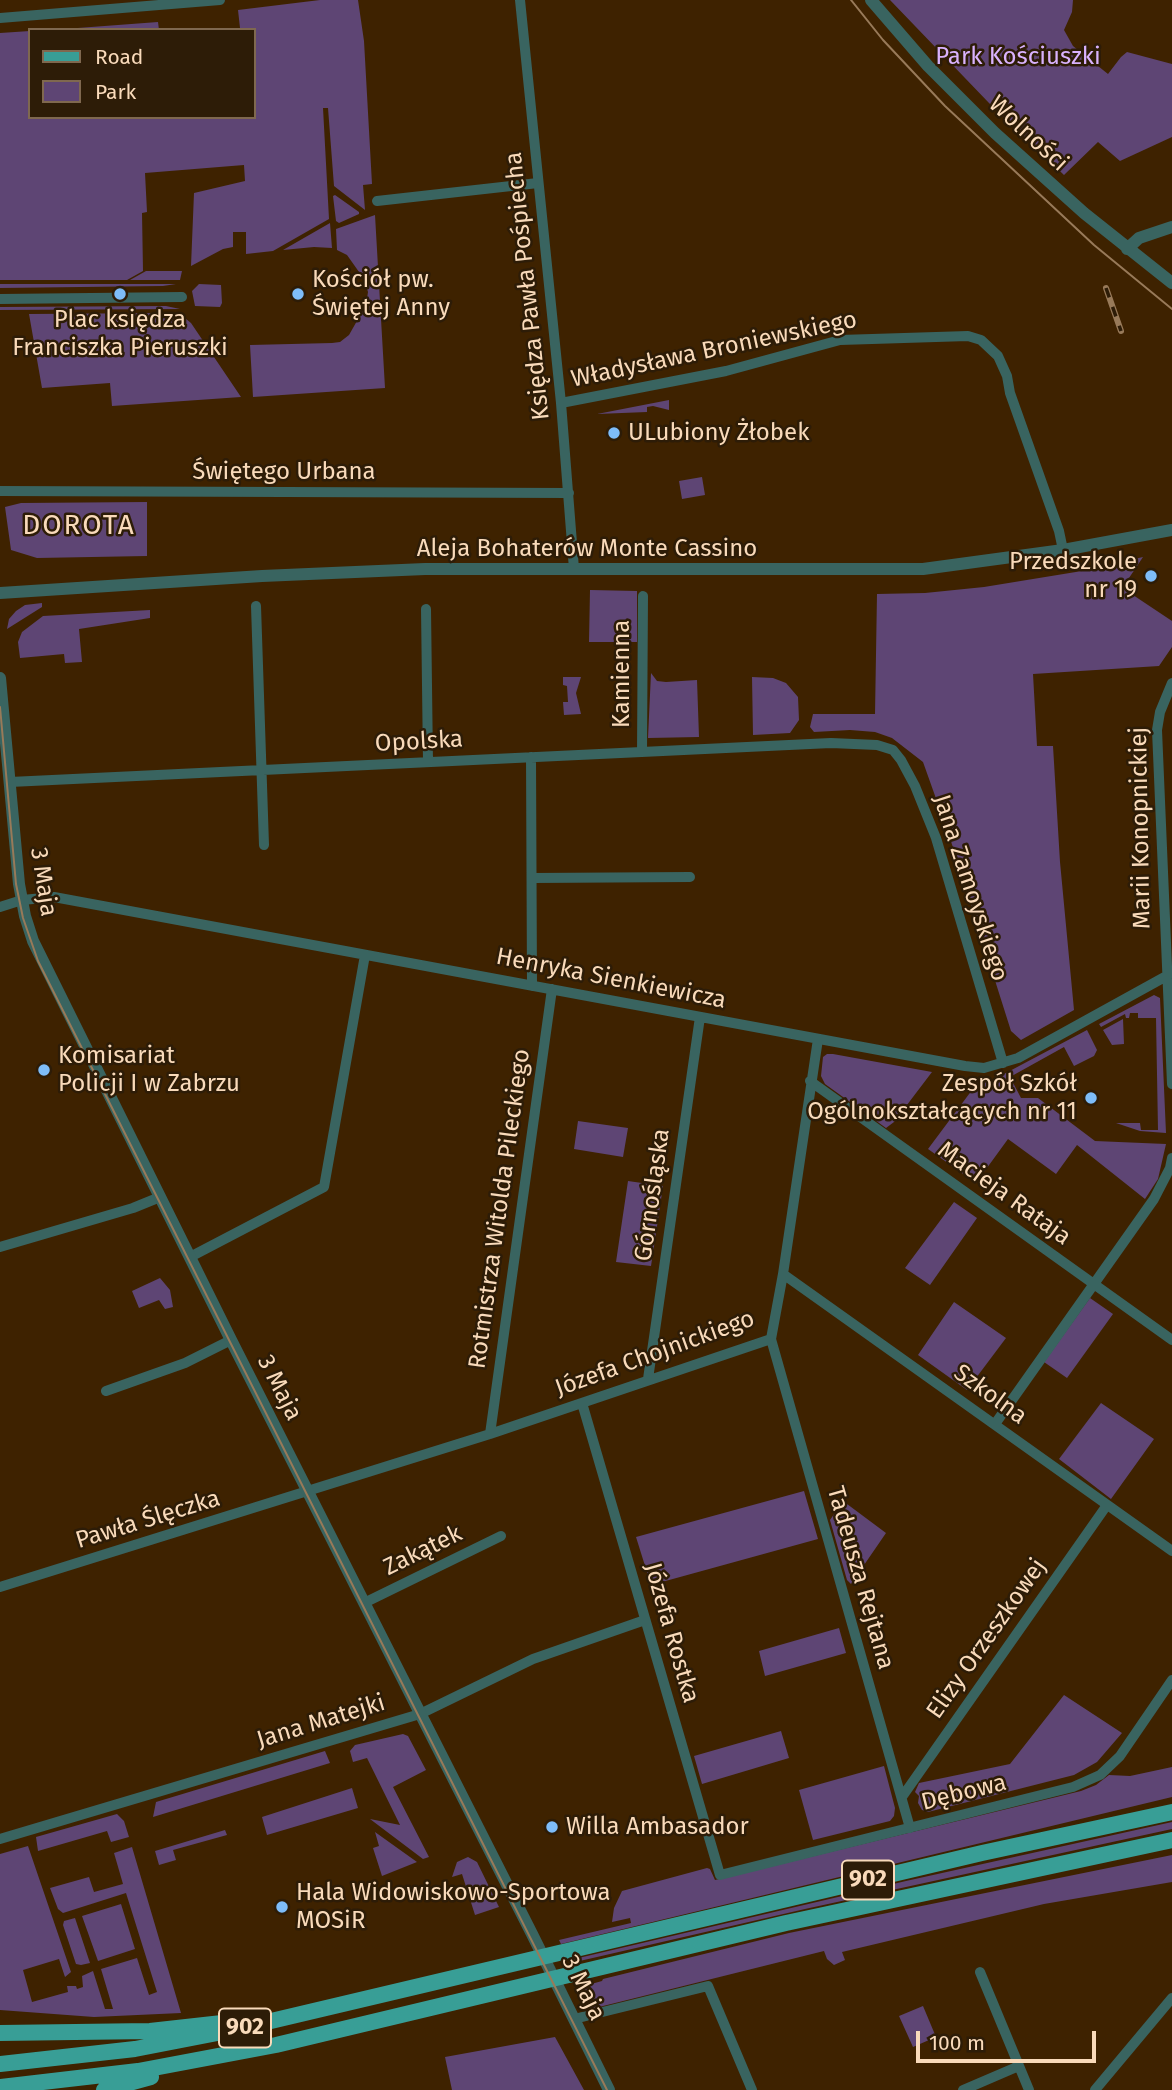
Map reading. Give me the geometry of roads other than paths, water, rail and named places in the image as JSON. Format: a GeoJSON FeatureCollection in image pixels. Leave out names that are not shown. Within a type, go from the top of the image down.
{"type":"FeatureCollection","features":[{"type":"Feature","properties":{"kind":"main road","name":"902"},"geometry":{"type":"LineString","coordinates":[[0,2064],[182,2041],[566,1953],[803,1895],[1172,1812]]}},
{"type":"Feature","properties":{"kind":"main road","name":"902"},"geometry":{"type":"LineString","coordinates":[[0,2087],[138,2071],[276,2045],[786,1923],[1172,1840]]}},
{"type":"Feature","properties":{"kind":"main road"},"geometry":{"type":"LineString","coordinates":[[0,2033],[150,2031],[308,2013]]}},
{"type":"Feature","properties":{"kind":"main road"},"geometry":{"type":"LineString","coordinates":[[104,2090],[276,2045]]}},
{"type":"Feature","properties":{"kind":"street"},"geometry":{"type":"LineString","coordinates":[[0,18],[220,0]]}},
{"type":"Feature","properties":{"kind":"street","name":"Księdza Pawła Pośpiecha"},"geometry":{"type":"LineString","coordinates":[[520,0],[561,403],[574,569]]}},
{"type":"Feature","properties":{"kind":"street","name":"Wolności"},"geometry":{"type":"LineString","coordinates":[[872,0],[902,37],[959,98],[1084,214],[1172,283]]}},
{"type":"Feature","properties":{"kind":"street"},"geometry":{"type":"LineString","coordinates":[[377,201],[538,183]]}},
{"type":"Feature","properties":{"kind":"street"},"geometry":{"type":"LineString","coordinates":[[1127,249],[1139,238],[1172,227]]}},
{"type":"Feature","properties":{"kind":"street"},"geometry":{"type":"LineString","coordinates":[[0,299],[182,297]]}},
{"type":"Feature","properties":{"kind":"street","name":"Władysława Broniewskiego"},"geometry":{"type":"LineString","coordinates":[[561,403],[726,371],[840,340],[968,336],[981,340],[998,356],[1007,376],[1010,393],[1059,531],[1063,550]]}},
{"type":"Feature","properties":{"kind":"street","name":"Świętego Urbana"},"geometry":{"type":"LineString","coordinates":[[0,491],[569,494]]}},
{"type":"Feature","properties":{"kind":"street","name":"Aleja Bohaterów Monte Cassino"},"geometry":{"type":"LineString","coordinates":[[0,593],[412,570],[908,570],[978,564],[1172,530]]}},
{"type":"Feature","properties":{"kind":"street","name":"Kamienna"},"geometry":{"type":"LineString","coordinates":[[642,752],[643,596]]}},
{"type":"Feature","properties":{"kind":"street"},"geometry":{"type":"LineString","coordinates":[[256,606],[264,845]]}},
{"type":"Feature","properties":{"kind":"street"},"geometry":{"type":"LineString","coordinates":[[426,609],[428,762]]}},
{"type":"Feature","properties":{"kind":"street","name":"3 Maja"},"geometry":{"type":"LineString","coordinates":[[0,678],[22,900],[33,941],[609,2090]]}},
{"type":"Feature","properties":{"kind":"street","name":"Marii Konopnickiej"},"geometry":{"type":"LineString","coordinates":[[1172,682],[1160,712],[1157,730],[1172,1084]]}},
{"type":"Feature","properties":{"kind":"street","name":"Opolska"},"geometry":{"type":"LineString","coordinates":[[10,782],[831,743]]}},
{"type":"Feature","properties":{"kind":"street","name":"Jana Zamoyskiego"},"geometry":{"type":"LineString","coordinates":[[831,743],[867,744],[892,750],[907,770],[936,838],[1003,1063]]}},
{"type":"Feature","properties":{"kind":"street"},"geometry":{"type":"LineString","coordinates":[[531,757],[532,986]]}},
{"type":"Feature","properties":{"kind":"street"},"geometry":{"type":"LineString","coordinates":[[533,878],[690,877]]}},
{"type":"Feature","properties":{"kind":"street","name":"Henryka Sienkiewicza"},"geometry":{"type":"LineString","coordinates":[[0,907],[22,900],[54,897],[984,1068],[1003,1063],[1074,1028],[1169,974]]}},
{"type":"Feature","properties":{"kind":"street"},"geometry":{"type":"LineString","coordinates":[[190,1257],[324,1187],[365,955]]}},
{"type":"Feature","properties":{"kind":"street","name":"Rotmistrza Witolda Pileckiego"},"geometry":{"type":"LineString","coordinates":[[490,1434],[552,989]]}},
{"type":"Feature","properties":{"kind":"street","name":"Górnośląska"},"geometry":{"type":"LineString","coordinates":[[648,1379],[700,1017]]}},
{"type":"Feature","properties":{"kind":"street","name":"Józefa Chojnickiego"},"geometry":{"type":"LineString","coordinates":[[308,1492],[334,1481],[490,1434],[771,1339],[818,1039]]}},
{"type":"Feature","properties":{"kind":"street","name":"Macieja Rataja"},"geometry":{"type":"LineString","coordinates":[[810,1081],[1172,1340]]}},
{"type":"Feature","properties":{"kind":"street"},"geometry":{"type":"LineString","coordinates":[[995,1424],[1154,1199],[1163,1184],[1172,1158]]}},
{"type":"Feature","properties":{"kind":"street"},"geometry":{"type":"LineString","coordinates":[[0,1247],[133,1208],[160,1197]]}},
{"type":"Feature","properties":{"kind":"street","name":"Szkolna"},"geometry":{"type":"LineString","coordinates":[[783,1274],[1172,1551]]}},
{"type":"Feature","properties":{"kind":"street","name":"Tadeusza Rejtana"},"geometry":{"type":"LineString","coordinates":[[771,1339],[910,1828]]}},
{"type":"Feature","properties":{"kind":"street"},"geometry":{"type":"LineString","coordinates":[[106,1391],[185,1363],[231,1340]]}},
{"type":"Feature","properties":{"kind":"street","name":"Józefa Rostka"},"geometry":{"type":"LineString","coordinates":[[582,1403],[720,1875]]}},
{"type":"Feature","properties":{"kind":"street","name":"Pawła Ślęczka"},"geometry":{"type":"LineString","coordinates":[[0,1587],[308,1492]]}},
{"type":"Feature","properties":{"kind":"street","name":"Elizy Orzeszkowej"},"geometry":{"type":"LineString","coordinates":[[902,1797],[1107,1505]]}},
{"type":"Feature","properties":{"kind":"street","name":"Zakątek"},"geometry":{"type":"LineString","coordinates":[[364,1603],[501,1536]]}},
{"type":"Feature","properties":{"kind":"street","name":"Jana Matejki"},"geometry":{"type":"LineString","coordinates":[[0,1839],[420,1714],[533,1658],[645,1620]]}},
{"type":"Feature","properties":{"kind":"street","name":"Dębowa"},"geometry":{"type":"LineString","coordinates":[[720,1875],[1073,1787],[1100,1775],[1120,1756],[1172,1680]]}},
{"type":"Feature","properties":{"kind":"street"},"geometry":{"type":"LineString","coordinates":[[980,1972],[1029,2090]]}},
{"type":"Feature","properties":{"kind":"street"},"geometry":{"type":"LineString","coordinates":[[575,2019],[708,1986],[752,2090]]}},
{"type":"Feature","properties":{"kind":"street"},"geometry":{"type":"LineString","coordinates":[[1094,2090],[1172,1998]]}},
{"type":"Feature","properties":{"kind":"street"},"geometry":{"type":"LineString","coordinates":[[963,2090],[1019,2066]]}},
{"type":"Feature","properties":{"kind":"tram line"},"geometry":{"type":"LineString","coordinates":[[851,0],[883,40],[945,106],[1094,245],[1172,309]]}},
{"type":"Feature","properties":{"kind":"tram line"},"geometry":{"type":"LineString","coordinates":[[0,707],[16,884],[23,918],[38,961],[607,2090]]}},
{"type":"Feature","properties":{"kind":"railway"},"geometry":{"type":"LineString","coordinates":[[1106,288],[1121,331]]}},
{"type":"Feature","properties":{"kind":"place","name":"Plac księdza Franciszka Pieruszki"},"geometry":{"type":"Point","coordinates":[120,294]}},
{"type":"Feature","properties":{"kind":"place","name":"Kościół pw. Świętej Anny"},"geometry":{"type":"Point","coordinates":[298,294]}},
{"type":"Feature","properties":{"kind":"place","name":"ULubiony Żłobek"},"geometry":{"type":"Point","coordinates":[614,433]}},
{"type":"Feature","properties":{"kind":"place","name":"Przedszkole nr 19"},"geometry":{"type":"Point","coordinates":[1151,576]}},
{"type":"Feature","properties":{"kind":"place","name":"Komisariat Policji I w Zabrzu"},"geometry":{"type":"Point","coordinates":[44,1070]}},
{"type":"Feature","properties":{"kind":"place","name":"Zespół Szkół Ogólnokształcących nr 11"},"geometry":{"type":"Point","coordinates":[1091,1098]}},
{"type":"Feature","properties":{"kind":"place","name":"Willa Ambasador"},"geometry":{"type":"Point","coordinates":[552,1827]}},
{"type":"Feature","properties":{"kind":"place","name":"Hala Widowiskowo-Sportowa MOSiR"},"geometry":{"type":"Point","coordinates":[282,1907]}},
{"type":"Feature","properties":{"kind":"district","name":"DOROTA"},"geometry":{"type":"Point","coordinates":[79,526]}},
{"type":"Feature","properties":{"kind":"park label","name":"Park Kościuszki"},"geometry":{"type":"Point","coordinates":[1018,57]}}]}
